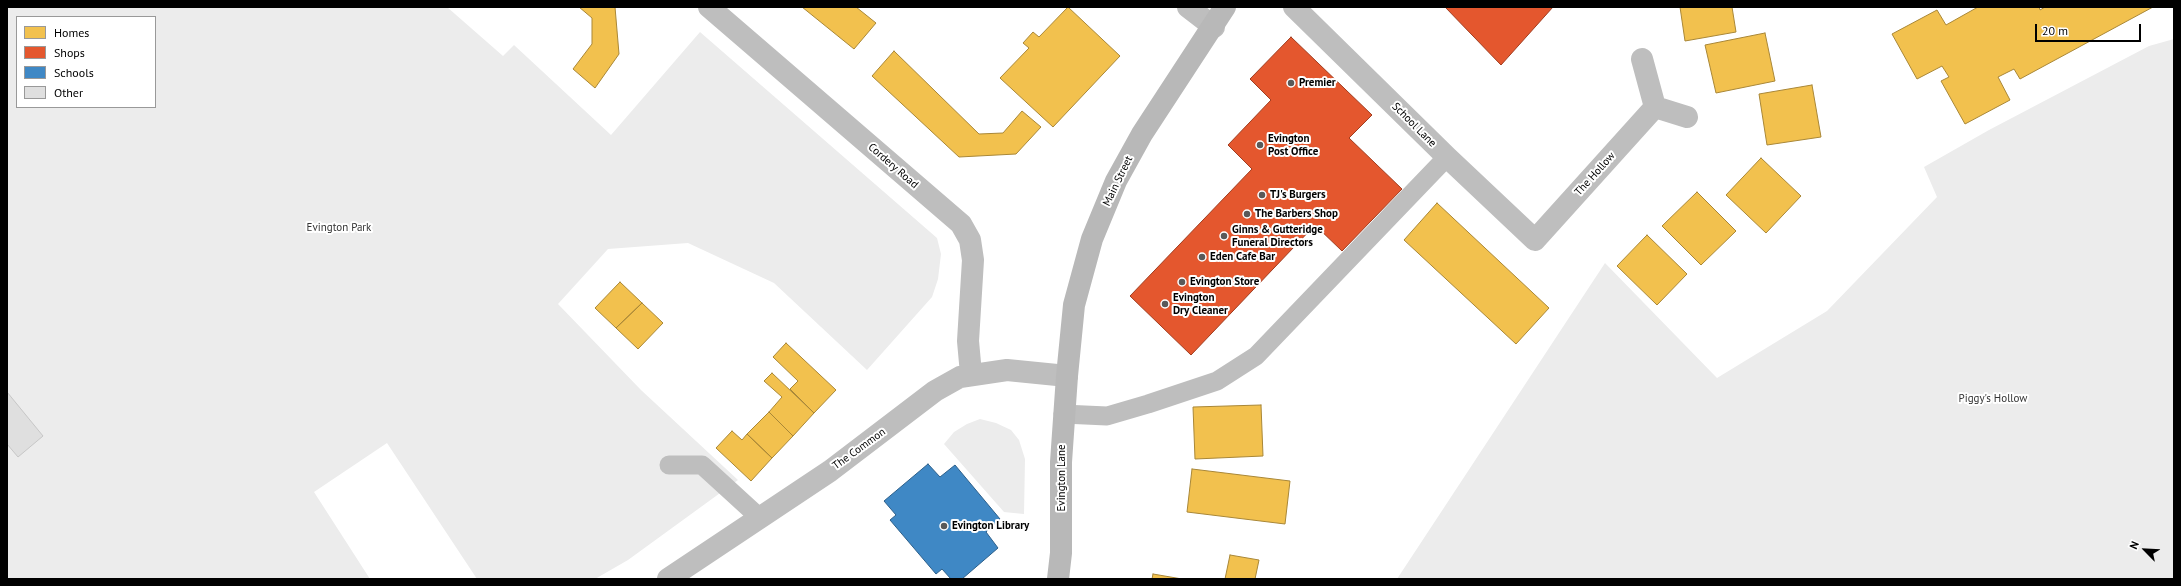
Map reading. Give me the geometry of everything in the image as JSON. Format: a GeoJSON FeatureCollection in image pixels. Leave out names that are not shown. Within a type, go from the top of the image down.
{"type":"FeatureCollection","features":[{"type":"Feature","properties":{"kind":"main road","name":"Main Street"},"geometry":{"type":"LineString","coordinates":[[1067,376],[1074,305],[1092,238],[1116,181],[1142,134],[1214,27],[1225,7]]}},
{"type":"Feature","properties":{"kind":"main road","name":"Evington Lane"},"geometry":{"type":"LineString","coordinates":[[1058,579],[1061,553],[1061,462],[1063,414],[1067,376]]}},
{"type":"Feature","properties":{"kind":"street","name":"Cordery Road"},"geometry":{"type":"LineString","coordinates":[[709,7],[961,224],[970,240],[973,260],[968,342],[971,374]]}},
{"type":"Feature","properties":{"kind":"street"},"geometry":{"type":"LineString","coordinates":[[1188,7],[1214,27]]}},
{"type":"Feature","properties":{"kind":"street","name":"School Lane"},"geometry":{"type":"LineString","coordinates":[[1294,7],[1446,157],[1535,240]]}},
{"type":"Feature","properties":{"kind":"street"},"geometry":{"type":"LineString","coordinates":[[1642,59],[1655,107],[1686,117]]}},
{"type":"Feature","properties":{"kind":"street","name":"The Hollow"},"geometry":{"type":"LineString","coordinates":[[1535,240],[1655,107]]}},
{"type":"Feature","properties":{"kind":"street","name":"The Common"},"geometry":{"type":"LineString","coordinates":[[668,579],[760,518],[870,441],[935,391],[960,377],[971,374],[1007,370],[1067,376]]}},
{"type":"Feature","properties":{"kind":"lane"},"geometry":{"type":"LineString","coordinates":[[1063,414],[1107,416],[1148,404],[1217,381],[1256,356],[1446,157]]}},
{"type":"Feature","properties":{"kind":"lane"},"geometry":{"type":"LineString","coordinates":[[669,465],[702,465],[760,518]]}},
{"type":"Feature","properties":{"kind":"green space","name":"Evington Park"},"geometry":{"type":"Polygon","coordinates":[[[7,7],[447,7],[503,56],[514,45],[611,135],[700,32],[937,238],[941,254],[938,279],[932,297],[867,370],[774,283],[688,243],[608,249],[558,304],[641,390],[738,480],[628,560],[595,579],[477,579],[387,443],[314,492],[370,579],[7,579],[7,7]]]}},
{"type":"Feature","properties":{"kind":"green space","name":"Piggy's Hollow"},"geometry":{"type":"Polygon","coordinates":[[[2174,39],[2174,579],[1397,579],[1605,263],[1717,378],[1827,311],[1937,197],[1924,167],[1989,130],[2149,46],[2174,39]]]}},
{"type":"Feature","properties":{"kind":"green space"},"geometry":{"type":"Polygon","coordinates":[[[980,419],[996,423],[1011,430],[1019,440],[1025,459],[1024,514],[1004,512],[944,444],[954,432],[967,424],[980,419]]]}},
{"type":"Feature","properties":{"kind":"building: Homes"},"geometry":{"type":"Polygon","coordinates":[[[579,7],[615,7],[619,54],[595,88],[573,69],[592,44],[592,18],[579,7]]]}},
{"type":"Feature","properties":{"kind":"building: Homes"},"geometry":{"type":"Polygon","coordinates":[[[802,7],[856,7],[876,23],[854,49],[802,7]]]}},
{"type":"Feature","properties":{"kind":"building: Homes"},"geometry":{"type":"Polygon","coordinates":[[[1068,7],[1120,56],[1053,127],[1000,78],[1029,48],[1023,43],[1033,32],[1039,37],[1068,7]]]}},
{"type":"Feature","properties":{"kind":"building: Homes"},"geometry":{"type":"Polygon","coordinates":[[[1680,7],[1732,7],[1736,32],[1685,41],[1680,7]]]}},
{"type":"Feature","properties":{"kind":"building: Homes"},"geometry":{"type":"Polygon","coordinates":[[[1978,7],[2039,7],[2040,10],[2045,7],[2153,7],[2020,79],[2014,69],[1998,77],[2010,100],[1965,124],[1941,81],[1949,77],[1942,66],[1917,79],[1892,34],[1937,10],[1946,25],[1978,7]]]}},
{"type":"Feature","properties":{"kind":"building: Homes"},"geometry":{"type":"Polygon","coordinates":[[[1765,33],[1775,81],[1716,93],[1705,45],[1765,33]]]}},
{"type":"Feature","properties":{"kind":"building: Homes"},"geometry":{"type":"Polygon","coordinates":[[[894,51],[979,134],[1003,133],[1022,111],[1041,127],[1016,154],[959,157],[872,76],[894,51]]]}},
{"type":"Feature","properties":{"kind":"building: Homes"},"geometry":{"type":"Polygon","coordinates":[[[1812,85],[1821,137],[1767,145],[1759,94],[1812,85]]]}},
{"type":"Feature","properties":{"kind":"building: Homes"},"geometry":{"type":"Polygon","coordinates":[[[1761,158],[1801,196],[1766,233],[1726,195],[1761,158]]]}},
{"type":"Feature","properties":{"kind":"building: Homes"},"geometry":{"type":"Polygon","coordinates":[[[1697,192],[1736,231],[1701,265],[1662,226],[1697,192]]]}},
{"type":"Feature","properties":{"kind":"building: Homes"},"geometry":{"type":"Polygon","coordinates":[[[1437,203],[1549,308],[1516,344],[1404,240],[1437,203]]]}},
{"type":"Feature","properties":{"kind":"building: Homes"},"geometry":{"type":"Polygon","coordinates":[[[1647,235],[1687,274],[1657,305],[1617,266],[1647,235]]]}},
{"type":"Feature","properties":{"kind":"building: Homes"},"geometry":{"type":"Polygon","coordinates":[[[620,282],[642,303],[616,328],[595,308],[620,282]]]}},
{"type":"Feature","properties":{"kind":"building: Homes"},"geometry":{"type":"Polygon","coordinates":[[[642,303],[663,323],[638,349],[616,328],[642,303]]]}},
{"type":"Feature","properties":{"kind":"building: Homes"},"geometry":{"type":"Polygon","coordinates":[[[786,343],[836,390],[814,413],[790,389],[798,381],[773,357],[786,343]]]}},
{"type":"Feature","properties":{"kind":"building: Homes"},"geometry":{"type":"Polygon","coordinates":[[[772,373],[814,413],[793,436],[769,412],[782,397],[764,381],[772,373]]]}},
{"type":"Feature","properties":{"kind":"building: Homes"},"geometry":{"type":"Polygon","coordinates":[[[1261,405],[1263,456],[1195,459],[1193,407],[1261,405]]]}},
{"type":"Feature","properties":{"kind":"building: Homes"},"geometry":{"type":"Polygon","coordinates":[[[769,412],[793,436],[772,458],[747,434],[769,412]]]}},
{"type":"Feature","properties":{"kind":"building: Homes"},"geometry":{"type":"Polygon","coordinates":[[[732,431],[742,440],[747,434],[772,458],[751,481],[716,448],[732,431]]]}},
{"type":"Feature","properties":{"kind":"building: Homes"},"geometry":{"type":"Polygon","coordinates":[[[1192,469],[1290,481],[1285,524],[1187,512],[1192,469]]]}},
{"type":"Feature","properties":{"kind":"building: Homes"},"geometry":{"type":"Polygon","coordinates":[[[1230,555],[1259,560],[1255,579],[1225,579],[1230,555]]]}},
{"type":"Feature","properties":{"kind":"building: Homes"},"geometry":{"type":"Polygon","coordinates":[[[1153,574],[1182,579],[1152,579],[1153,574]]]}},
{"type":"Feature","properties":{"kind":"building: Shops"},"geometry":{"type":"Polygon","coordinates":[[[1445,7],[1553,7],[1501,65],[1445,7]]]}},
{"type":"Feature","properties":{"kind":"building: Shops"},"geometry":{"type":"Polygon","coordinates":[[[1291,37],[1372,115],[1349,138],[1402,189],[1342,251],[1315,225],[1191,355],[1130,296],[1252,169],[1228,145],[1271,100],[1250,79],[1291,37]]]}},
{"type":"Feature","properties":{"kind":"building: Schools","name":"Evington Library"},"geometry":{"type":"Polygon","coordinates":[[[928,464],[940,477],[955,465],[1000,519],[986,532],[998,548],[962,579],[951,579],[942,569],[936,574],[890,520],[896,515],[884,501],[928,464]]]}},
{"type":"Feature","properties":{"kind":"building: Other"},"geometry":{"type":"Polygon","coordinates":[[[7,392],[43,436],[18,457],[7,444],[7,392]]]}},
{"type":"Feature","properties":{"kind":"place","name":"Premier"},"geometry":{"type":"Point","coordinates":[1291,83]}},
{"type":"Feature","properties":{"kind":"place","name":"Evington Post Office"},"geometry":{"type":"Point","coordinates":[1260,145]}},
{"type":"Feature","properties":{"kind":"place","name":"TJ's Burgers"},"geometry":{"type":"Point","coordinates":[1262,195]}},
{"type":"Feature","properties":{"kind":"place","name":"The Barbers Shop"},"geometry":{"type":"Point","coordinates":[1247,214]}},
{"type":"Feature","properties":{"kind":"place","name":"Ginns & Gutteridge Funeral Directors"},"geometry":{"type":"Point","coordinates":[1224,236]}},
{"type":"Feature","properties":{"kind":"place","name":"Eden Cafe Bar"},"geometry":{"type":"Point","coordinates":[1202,257]}},
{"type":"Feature","properties":{"kind":"place","name":"Evington Store"},"geometry":{"type":"Point","coordinates":[1182,282]}},
{"type":"Feature","properties":{"kind":"place","name":"Evington Dry Cleaner"},"geometry":{"type":"Point","coordinates":[1165,304]}},
{"type":"Feature","properties":{"kind":"place","name":"Evington Library"},"geometry":{"type":"Point","coordinates":[944,526]}}]}
